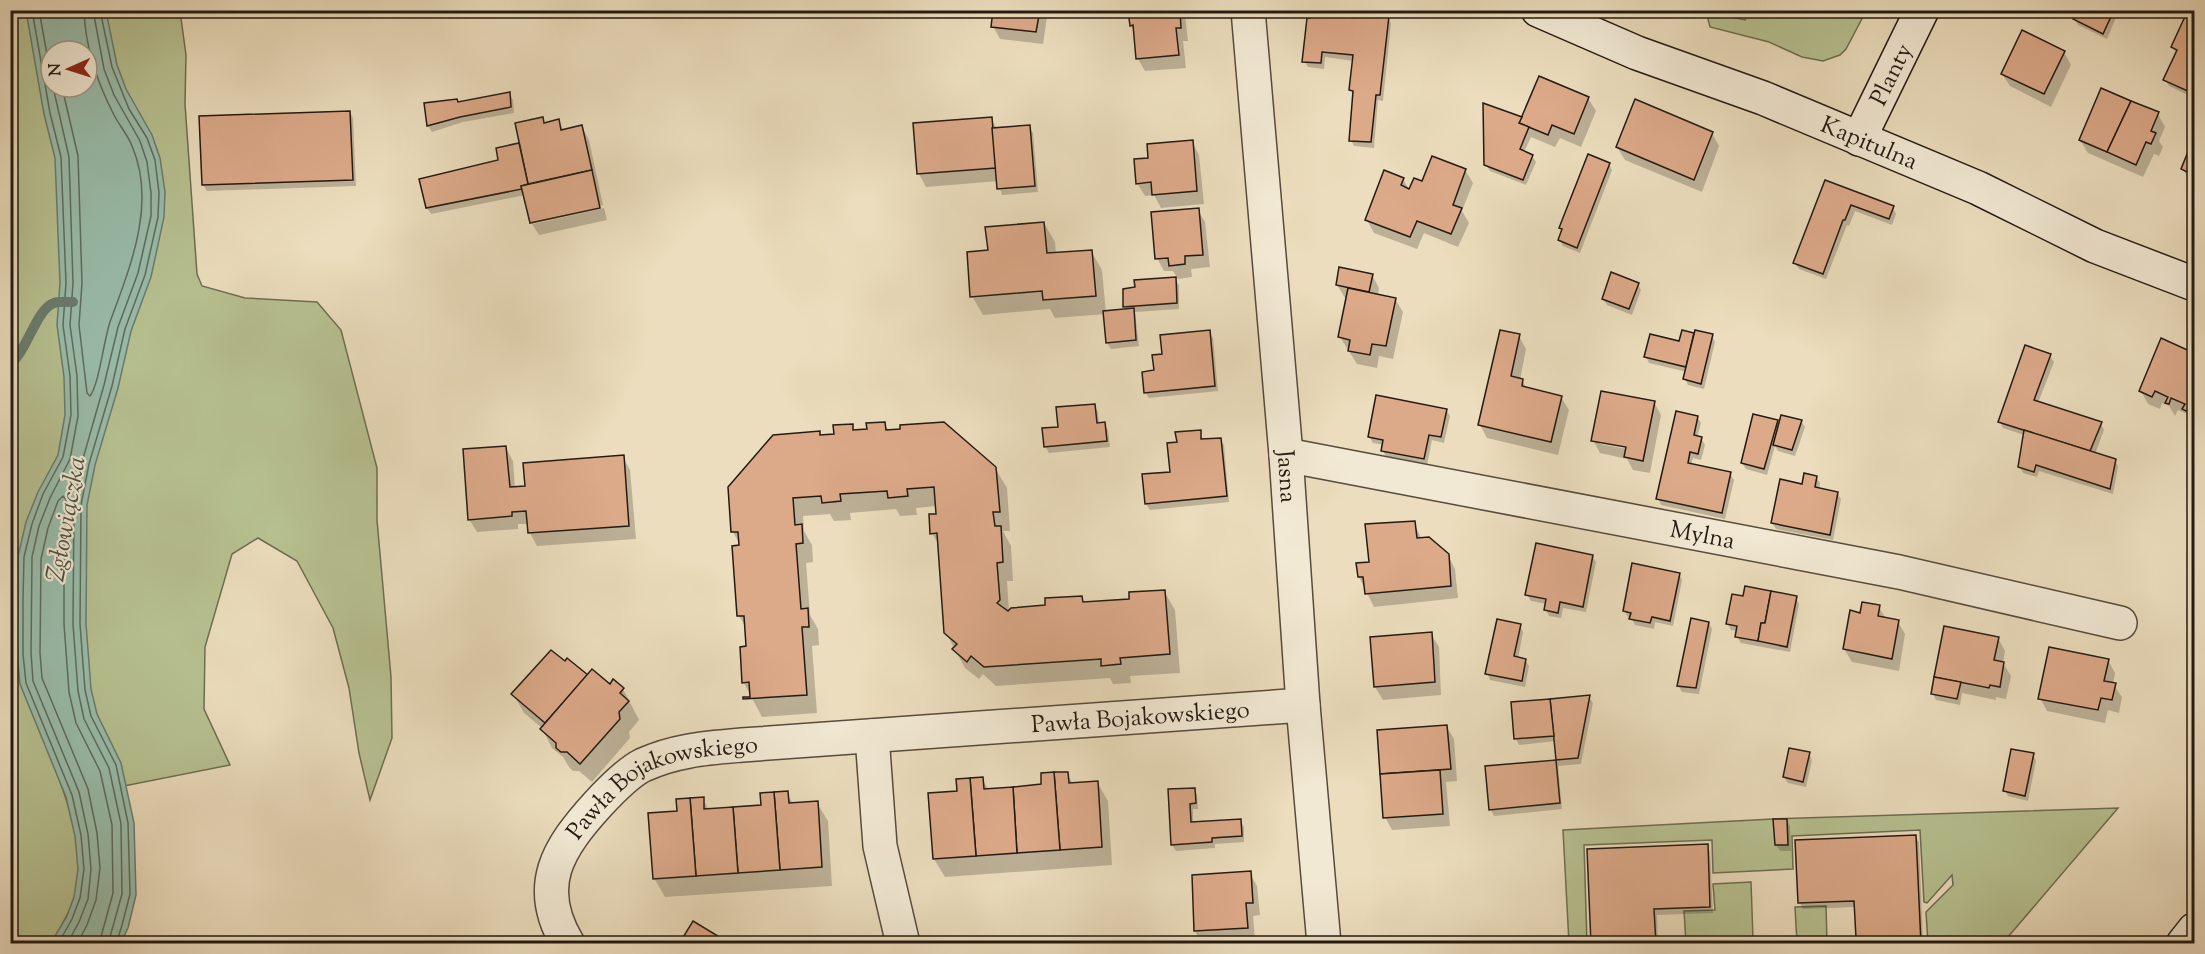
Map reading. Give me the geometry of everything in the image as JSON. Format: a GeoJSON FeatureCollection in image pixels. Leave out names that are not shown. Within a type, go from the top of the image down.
{"type":"FeatureCollection","features":[{"type":"Feature","properties":{"kind":"street","name":"Jasna"},"geometry":{"type":"LineString","coordinates":[[1248,10],[1324,944]]}},
{"type":"Feature","properties":{"kind":"street","name":"Kapitulna"},"geometry":{"type":"LineString","coordinates":[[1538,10],[1637,53],[1763,98],[1978,188],[2094,246],[2194,284]]}},
{"type":"Feature","properties":{"kind":"street","name":"Planty"},"geometry":{"type":"LineString","coordinates":[[1859,139],[1922,10]]}},
{"type":"Feature","properties":{"kind":"street","name":"Mylna"},"geometry":{"type":"LineString","coordinates":[[1286,455],[1899,572],[2120,623]]}},
{"type":"Feature","properties":{"kind":"street","name":"Pawła Bojakowskiego"},"geometry":{"type":"LineString","coordinates":[[568,944],[559,929],[552,897],[554,868],[574,831],[609,793],[641,766],[681,751],[1303,705]]}},
{"type":"Feature","properties":{"kind":"street"},"geometry":{"type":"LineString","coordinates":[[872,736],[880,846],[903,944]]}},
{"type":"Feature","properties":{"kind":"street"},"geometry":{"type":"LineString","coordinates":[[2183,944],[2194,930]]}},
{"type":"Feature","properties":{"kind":"shaded area"},"geometry":{"type":"Polygon","coordinates":[[[10,11],[180,11],[186,55],[185,104],[197,274],[202,286],[245,298],[317,302],[341,330],[377,468],[377,520],[391,677],[392,738],[370,800],[359,753],[349,688],[333,628],[297,561],[258,538],[232,554],[205,647],[204,709],[230,765],[109,789],[40,730],[70,813],[78,856],[78,878],[74,898],[51,944],[10,943],[10,11]]]}},
{"type":"Feature","properties":{"kind":"shaded area"},"geometry":{"type":"Polygon","coordinates":[[[1712,11],[1745,20],[1750,11],[1866,11],[1846,49],[1840,55],[1823,61],[1802,57],[1769,42],[1710,27],[1708,19],[1712,11]]]}},
{"type":"Feature","properties":{"kind":"shaded area"},"geometry":{"type":"Polygon","coordinates":[[[2118,808],[2002,944],[1928,943],[1926,912],[1953,885],[1952,875],[1927,903],[1924,902],[1920,830],[1792,836],[1793,869],[1713,873],[1712,840],[1584,845],[1587,943],[1569,943],[1563,830],[1773,819],[2118,808]]]}},
{"type":"Feature","properties":{"kind":"shaded area"},"geometry":{"type":"Polygon","coordinates":[[[1751,882],[1753,939],[1725,941],[1725,943],[1686,943],[1684,911],[1715,910],[1713,884],[1751,882]]]}},
{"type":"Feature","properties":{"kind":"shaded area"},"geometry":{"type":"Polygon","coordinates":[[[1826,906],[1827,943],[1797,943],[1795,907],[1826,906]]]}},
{"type":"Feature","properties":{"kind":"water","name":"Zgłowiączka"},"geometry":{"type":"Polygon","coordinates":[[[26,11],[106,11],[117,65],[126,89],[152,135],[160,158],[165,192],[164,217],[151,277],[131,331],[118,388],[95,465],[87,505],[86,624],[91,689],[97,714],[121,763],[134,823],[136,895],[128,928],[121,943],[51,943],[67,916],[74,897],[78,869],[75,836],[66,797],[20,684],[17,654],[18,556],[26,522],[38,492],[58,455],[65,415],[64,377],[57,325],[60,283],[55,158],[41,99],[99,99],[99,39],[39,39],[39,85],[26,11]]]}},
{"type":"Feature","properties":{"kind":"building"},"geometry":{"type":"Polygon","coordinates":[[[993,10],[1040,10],[1036,32],[991,27],[993,10]]]}},
{"type":"Feature","properties":{"kind":"building"},"geometry":{"type":"Polygon","coordinates":[[[1128,10],[1180,10],[1181,28],[1176,28],[1179,55],[1136,59],[1133,25],[1130,26],[1128,10]]]}},
{"type":"Feature","properties":{"kind":"building"},"geometry":{"type":"Polygon","coordinates":[[[1312,10],[1374,10],[1374,14],[1389,16],[1380,95],[1376,95],[1371,142],[1349,141],[1353,91],[1349,90],[1353,55],[1322,52],[1321,63],[1302,62],[1307,18],[1310,18],[1312,10]]]}},
{"type":"Feature","properties":{"kind":"building"},"geometry":{"type":"Polygon","coordinates":[[[2077,10],[2114,10],[2103,34],[2073,19],[2077,10]]]}},
{"type":"Feature","properties":{"kind":"building"},"geometry":{"type":"Polygon","coordinates":[[[2188,10],[2194,10],[2194,87],[2192,93],[2163,80],[2177,50],[2171,47],[2188,10]]]}},
{"type":"Feature","properties":{"kind":"building"},"geometry":{"type":"Polygon","coordinates":[[[2022,30],[2065,51],[2044,94],[2001,74],[2022,30]]]}},
{"type":"Feature","properties":{"kind":"building"},"geometry":{"type":"Polygon","coordinates":[[[1539,76],[1589,97],[1574,134],[1552,125],[1548,135],[1519,123],[1539,76]]]}},
{"type":"Feature","properties":{"kind":"building"},"geometry":{"type":"Polygon","coordinates":[[[2101,88],[2131,101],[2107,152],[2079,140],[2101,88]]]}},
{"type":"Feature","properties":{"kind":"building"},"geometry":{"type":"Polygon","coordinates":[[[510,92],[511,107],[427,126],[424,103],[457,99],[458,102],[510,92]]]}},
{"type":"Feature","properties":{"kind":"building"},"geometry":{"type":"Polygon","coordinates":[[[1635,99],[1713,132],[1694,180],[1616,147],[1635,99]]]}},
{"type":"Feature","properties":{"kind":"building"},"geometry":{"type":"Polygon","coordinates":[[[2131,101],[2159,112],[2151,131],[2156,133],[2151,144],[2146,142],[2136,165],[2107,152],[2131,101]]]}},
{"type":"Feature","properties":{"kind":"building"},"geometry":{"type":"Polygon","coordinates":[[[1483,103],[1522,117],[1519,123],[1529,127],[1520,149],[1533,155],[1523,180],[1484,165],[1483,103]]]}},
{"type":"Feature","properties":{"kind":"building"},"geometry":{"type":"Polygon","coordinates":[[[350,111],[353,180],[202,185],[199,116],[350,111]]]}},
{"type":"Feature","properties":{"kind":"building"},"geometry":{"type":"Polygon","coordinates":[[[543,117],[544,123],[559,119],[561,130],[582,125],[592,170],[528,184],[515,123],[543,117]]]}},
{"type":"Feature","properties":{"kind":"building"},"geometry":{"type":"Polygon","coordinates":[[[992,117],[996,168],[917,174],[913,123],[992,117]]]}},
{"type":"Feature","properties":{"kind":"building"},"geometry":{"type":"Polygon","coordinates":[[[1030,125],[1035,186],[997,189],[992,128],[1030,125]]]}},
{"type":"Feature","properties":{"kind":"building"},"geometry":{"type":"Polygon","coordinates":[[[2194,137],[2194,184],[2190,182],[2193,175],[2181,169],[2194,137]]]}},
{"type":"Feature","properties":{"kind":"building"},"geometry":{"type":"Polygon","coordinates":[[[1193,140],[1197,191],[1152,195],[1151,182],[1136,184],[1134,159],[1148,158],[1147,144],[1193,140]]]}},
{"type":"Feature","properties":{"kind":"building"},"geometry":{"type":"Polygon","coordinates":[[[519,143],[528,184],[521,186],[522,189],[426,208],[419,179],[498,160],[496,148],[519,143]]]}},
{"type":"Feature","properties":{"kind":"building"},"geometry":{"type":"Polygon","coordinates":[[[1588,154],[1610,163],[1577,248],[1558,240],[1562,229],[1559,228],[1588,154]]]}},
{"type":"Feature","properties":{"kind":"building"},"geometry":{"type":"Polygon","coordinates":[[[1432,156],[1466,169],[1453,205],[1462,208],[1451,234],[1417,221],[1410,237],[1365,220],[1384,170],[1404,178],[1401,185],[1409,189],[1414,178],[1422,181],[1432,156]]]}},
{"type":"Feature","properties":{"kind":"building"},"geometry":{"type":"Polygon","coordinates":[[[592,170],[600,208],[530,223],[521,186],[592,170]]]}},
{"type":"Feature","properties":{"kind":"building"},"geometry":{"type":"Polygon","coordinates":[[[1825,180],[1894,206],[1889,219],[1851,205],[1823,274],[1793,263],[1825,180]]]}},
{"type":"Feature","properties":{"kind":"building"},"geometry":{"type":"Polygon","coordinates":[[[1199,208],[1203,255],[1185,256],[1185,264],[1169,266],[1168,258],[1155,259],[1151,212],[1199,208]]]}},
{"type":"Feature","properties":{"kind":"building"},"geometry":{"type":"Polygon","coordinates":[[[1044,222],[1047,253],[1092,250],[1096,296],[1043,300],[1042,291],[970,297],[967,252],[988,250],[985,227],[1044,222]]]}},
{"type":"Feature","properties":{"kind":"building"},"geometry":{"type":"Polygon","coordinates":[[[1339,267],[1373,274],[1369,292],[1336,285],[1339,267]]]}},
{"type":"Feature","properties":{"kind":"building"},"geometry":{"type":"Polygon","coordinates":[[[1611,272],[1639,283],[1629,309],[1602,299],[1611,272]]]}},
{"type":"Feature","properties":{"kind":"building"},"geometry":{"type":"Polygon","coordinates":[[[1176,277],[1177,303],[1123,307],[1123,289],[1135,287],[1134,280],[1176,277]]]}},
{"type":"Feature","properties":{"kind":"building"},"geometry":{"type":"Polygon","coordinates":[[[1348,288],[1396,298],[1386,346],[1372,344],[1370,355],[1348,351],[1350,340],[1338,337],[1348,288]]]}},
{"type":"Feature","properties":{"kind":"building"},"geometry":{"type":"Polygon","coordinates":[[[1134,308],[1136,340],[1106,343],[1103,311],[1134,308]]]}},
{"type":"Feature","properties":{"kind":"building"},"geometry":{"type":"Polygon","coordinates":[[[1210,330],[1215,386],[1144,393],[1142,372],[1154,370],[1152,355],[1162,354],[1160,335],[1210,330]]]}},
{"type":"Feature","properties":{"kind":"building"},"geometry":{"type":"Polygon","coordinates":[[[1500,330],[1520,334],[1511,376],[1523,379],[1522,386],[1562,396],[1551,442],[1478,425],[1500,330]]]}},
{"type":"Feature","properties":{"kind":"building"},"geometry":{"type":"Polygon","coordinates":[[[1682,330],[1694,333],[1686,367],[1644,357],[1650,334],[1679,341],[1682,330]]]}},
{"type":"Feature","properties":{"kind":"building"},"geometry":{"type":"Polygon","coordinates":[[[1695,330],[1713,334],[1701,384],[1683,379],[1695,330]]]}},
{"type":"Feature","properties":{"kind":"building"},"geometry":{"type":"Polygon","coordinates":[[[2161,338],[2194,353],[2194,415],[2182,409],[2185,404],[2171,398],[2169,404],[2165,403],[2168,397],[2155,391],[2152,397],[2139,391],[2161,338]]]}},
{"type":"Feature","properties":{"kind":"building"},"geometry":{"type":"Polygon","coordinates":[[[2025,345],[2051,354],[2034,400],[2102,422],[2090,451],[1998,422],[2025,345]]]}},
{"type":"Feature","properties":{"kind":"building"},"geometry":{"type":"Polygon","coordinates":[[[1601,391],[1655,401],[1643,461],[1624,457],[1626,447],[1591,441],[1601,391]]]}},
{"type":"Feature","properties":{"kind":"building"},"geometry":{"type":"Polygon","coordinates":[[[1376,395],[1447,409],[1441,437],[1429,435],[1424,459],[1381,451],[1383,440],[1368,437],[1376,395]]]}},
{"type":"Feature","properties":{"kind":"building"},"geometry":{"type":"Polygon","coordinates":[[[1095,404],[1097,423],[1105,422],[1107,441],[1044,447],[1042,428],[1058,427],[1056,407],[1095,404]]]}},
{"type":"Feature","properties":{"kind":"building"},"geometry":{"type":"Polygon","coordinates":[[[1676,411],[1698,416],[1694,435],[1702,437],[1698,454],[1690,452],[1688,463],[1731,472],[1722,513],[1656,499],[1676,411]]]}},
{"type":"Feature","properties":{"kind":"building"},"geometry":{"type":"Polygon","coordinates":[[[1753,414],[1778,420],[1764,469],[1741,463],[1753,414]]]}},
{"type":"Feature","properties":{"kind":"building"},"geometry":{"type":"Polygon","coordinates":[[[1781,415],[1802,420],[1792,450],[1773,445],[1781,415]]]}},
{"type":"Feature","properties":{"kind":"building"},"geometry":{"type":"Polygon","coordinates":[[[885,422],[886,430],[900,429],[900,425],[944,422],[996,467],[1000,512],[993,512],[995,526],[1001,526],[1003,562],[997,563],[1000,600],[997,603],[1008,611],[1011,608],[1045,605],[1045,598],[1082,596],[1083,602],[1129,599],[1129,592],[1165,590],[1170,654],[1120,658],[1121,664],[1101,666],[1101,659],[984,667],[971,656],[967,662],[952,649],[957,644],[944,633],[937,533],[930,534],[929,514],[936,514],[934,487],[907,489],[908,496],[888,498],[887,491],[840,494],[841,501],[822,503],[821,496],[793,498],[795,525],[802,524],[803,543],[796,544],[801,609],[808,608],[809,627],[802,627],[807,695],[743,699],[743,697],[750,697],[749,682],[742,683],[740,647],[746,646],[744,616],[737,616],[732,546],[739,545],[738,532],[731,532],[728,487],[773,435],[820,431],[820,435],[834,434],[833,425],[853,424],[853,430],[867,429],[866,423],[885,422]]]}},
{"type":"Feature","properties":{"kind":"building"},"geometry":{"type":"Polygon","coordinates":[[[1201,430],[1201,439],[1221,438],[1227,496],[1145,504],[1142,474],[1170,472],[1167,443],[1177,442],[1175,432],[1201,430]]]}},
{"type":"Feature","properties":{"kind":"building"},"geometry":{"type":"Polygon","coordinates":[[[2024,430],[2116,459],[2110,489],[2036,465],[2034,472],[2018,467],[2024,430]]]}},
{"type":"Feature","properties":{"kind":"building"},"geometry":{"type":"Polygon","coordinates":[[[506,446],[510,487],[525,486],[523,463],[624,455],[629,526],[528,533],[526,511],[512,512],[512,516],[468,520],[463,449],[506,446]]]}},
{"type":"Feature","properties":{"kind":"building"},"geometry":{"type":"Polygon","coordinates":[[[1804,473],[1817,476],[1815,487],[1838,492],[1830,535],[1771,523],[1780,479],[1802,484],[1804,473]]]}},
{"type":"Feature","properties":{"kind":"building"},"geometry":{"type":"Polygon","coordinates":[[[1415,521],[1417,538],[1429,537],[1449,554],[1451,586],[1365,594],[1363,577],[1358,577],[1356,563],[1369,562],[1365,524],[1415,521]]]}},
{"type":"Feature","properties":{"kind":"building"},"geometry":{"type":"Polygon","coordinates":[[[1536,543],[1593,555],[1583,607],[1560,602],[1558,613],[1544,610],[1546,599],[1525,595],[1536,543]]]}},
{"type":"Feature","properties":{"kind":"building"},"geometry":{"type":"Polygon","coordinates":[[[1632,563],[1680,573],[1670,621],[1652,617],[1650,623],[1629,619],[1631,613],[1623,611],[1632,563]]]}},
{"type":"Feature","properties":{"kind":"building"},"geometry":{"type":"Polygon","coordinates":[[[1745,586],[1771,591],[1765,623],[1761,623],[1758,641],[1735,637],[1737,626],[1726,624],[1732,594],[1743,596],[1745,586]]]}},
{"type":"Feature","properties":{"kind":"building"},"geometry":{"type":"Polygon","coordinates":[[[1771,591],[1797,596],[1787,647],[1758,641],[1761,623],[1765,623],[1771,591]]]}},
{"type":"Feature","properties":{"kind":"building"},"geometry":{"type":"Polygon","coordinates":[[[1862,602],[1880,605],[1878,616],[1899,620],[1892,659],[1843,649],[1850,610],[1860,613],[1862,602]]]}},
{"type":"Feature","properties":{"kind":"building"},"geometry":{"type":"Polygon","coordinates":[[[1691,618],[1709,622],[1696,688],[1677,686],[1691,618]]]}},
{"type":"Feature","properties":{"kind":"building"},"geometry":{"type":"Polygon","coordinates":[[[1497,619],[1521,624],[1514,656],[1526,659],[1522,681],[1485,674],[1497,619]]]}},
{"type":"Feature","properties":{"kind":"building"},"geometry":{"type":"Polygon","coordinates":[[[1944,626],[1999,637],[1994,660],[2004,662],[2000,687],[1990,685],[1989,688],[1934,677],[1944,626]]]}},
{"type":"Feature","properties":{"kind":"building"},"geometry":{"type":"Polygon","coordinates":[[[1432,632],[1435,682],[1374,687],[1370,637],[1432,632]]]}},
{"type":"Feature","properties":{"kind":"building"},"geometry":{"type":"Polygon","coordinates":[[[2049,647],[2109,659],[2104,681],[2116,683],[2112,700],[2101,698],[2098,710],[2038,699],[2049,647]]]}},
{"type":"Feature","properties":{"kind":"building"},"geometry":{"type":"Polygon","coordinates":[[[551,650],[565,661],[567,658],[588,675],[545,723],[511,694],[551,650]]]}},
{"type":"Feature","properties":{"kind":"building"},"geometry":{"type":"Polygon","coordinates":[[[592,669],[610,684],[613,679],[624,688],[620,693],[629,701],[619,712],[620,719],[580,764],[567,752],[561,752],[556,748],[556,743],[540,729],[592,669]]]}},
{"type":"Feature","properties":{"kind":"building"},"geometry":{"type":"Polygon","coordinates":[[[1934,677],[1961,682],[1957,699],[1931,694],[1934,677]]]}},
{"type":"Feature","properties":{"kind":"building"},"geometry":{"type":"Polygon","coordinates":[[[1590,695],[1578,758],[1556,760],[1550,699],[1590,695]]]}},
{"type":"Feature","properties":{"kind":"building"},"geometry":{"type":"Polygon","coordinates":[[[1550,699],[1554,736],[1514,739],[1511,702],[1550,699]]]}},
{"type":"Feature","properties":{"kind":"building"},"geometry":{"type":"Polygon","coordinates":[[[1447,725],[1451,769],[1380,774],[1377,730],[1447,725]]]}},
{"type":"Feature","properties":{"kind":"building"},"geometry":{"type":"Polygon","coordinates":[[[1789,748],[1810,752],[1803,782],[1783,777],[1789,748]]]}},
{"type":"Feature","properties":{"kind":"building"},"geometry":{"type":"Polygon","coordinates":[[[2011,749],[2034,753],[2025,796],[2003,791],[2011,749]]]}},
{"type":"Feature","properties":{"kind":"building"},"geometry":{"type":"Polygon","coordinates":[[[1556,760],[1560,803],[1489,810],[1485,766],[1556,760]]]}},
{"type":"Feature","properties":{"kind":"building"},"geometry":{"type":"Polygon","coordinates":[[[1440,770],[1443,814],[1383,818],[1380,774],[1440,770]]]}},
{"type":"Feature","properties":{"kind":"building"},"geometry":{"type":"Polygon","coordinates":[[[1054,772],[1068,772],[1069,783],[1098,781],[1102,847],[1060,850],[1054,772]]]}},
{"type":"Feature","properties":{"kind":"building"},"geometry":{"type":"Polygon","coordinates":[[[1054,772],[1060,850],[1017,853],[1013,787],[1041,784],[1041,773],[1054,772]]]}},
{"type":"Feature","properties":{"kind":"building"},"geometry":{"type":"Polygon","coordinates":[[[983,777],[984,789],[1013,787],[1017,853],[976,856],[970,778],[983,777]]]}},
{"type":"Feature","properties":{"kind":"building"},"geometry":{"type":"Polygon","coordinates":[[[970,778],[976,856],[933,859],[928,793],[957,791],[956,779],[970,778]]]}},
{"type":"Feature","properties":{"kind":"building"},"geometry":{"type":"Polygon","coordinates":[[[1195,788],[1196,803],[1190,804],[1191,822],[1241,819],[1242,836],[1212,838],[1212,842],[1171,845],[1168,789],[1195,788]]]}},
{"type":"Feature","properties":{"kind":"building"},"geometry":{"type":"Polygon","coordinates":[[[788,791],[789,803],[818,801],[822,867],[780,870],[774,792],[788,791]]]}},
{"type":"Feature","properties":{"kind":"building"},"geometry":{"type":"Polygon","coordinates":[[[774,792],[780,870],[738,873],[733,807],[761,805],[760,793],[774,792]]]}},
{"type":"Feature","properties":{"kind":"building"},"geometry":{"type":"Polygon","coordinates":[[[704,797],[704,809],[733,807],[738,873],[696,876],[690,798],[704,797]]]}},
{"type":"Feature","properties":{"kind":"building"},"geometry":{"type":"Polygon","coordinates":[[[690,798],[696,876],[653,879],[648,813],[677,811],[676,799],[690,798]]]}},
{"type":"Feature","properties":{"kind":"building"},"geometry":{"type":"Polygon","coordinates":[[[1773,819],[1787,819],[1788,845],[1775,845],[1773,819]]]}},
{"type":"Feature","properties":{"kind":"building"},"geometry":{"type":"Polygon","coordinates":[[[1916,835],[1921,944],[1833,944],[1833,939],[1856,938],[1854,901],[1798,903],[1795,840],[1916,835]]]}},
{"type":"Feature","properties":{"kind":"building"},"geometry":{"type":"Polygon","coordinates":[[[1708,844],[1710,907],[1654,909],[1656,944],[1591,944],[1587,849],[1708,844]]]}},
{"type":"Feature","properties":{"kind":"building"},"geometry":{"type":"Polygon","coordinates":[[[1251,871],[1253,903],[1246,903],[1248,928],[1194,931],[1192,875],[1251,871]]]}},
{"type":"Feature","properties":{"kind":"building"},"geometry":{"type":"Polygon","coordinates":[[[693,921],[731,944],[679,944],[693,921]]]}},
{"type":"Feature","properties":{"kind":"waterway"},"geometry":{"type":"LineString","coordinates":[[10,364],[22,350],[42,313],[48,307],[56,302],[73,302]]}}]}
